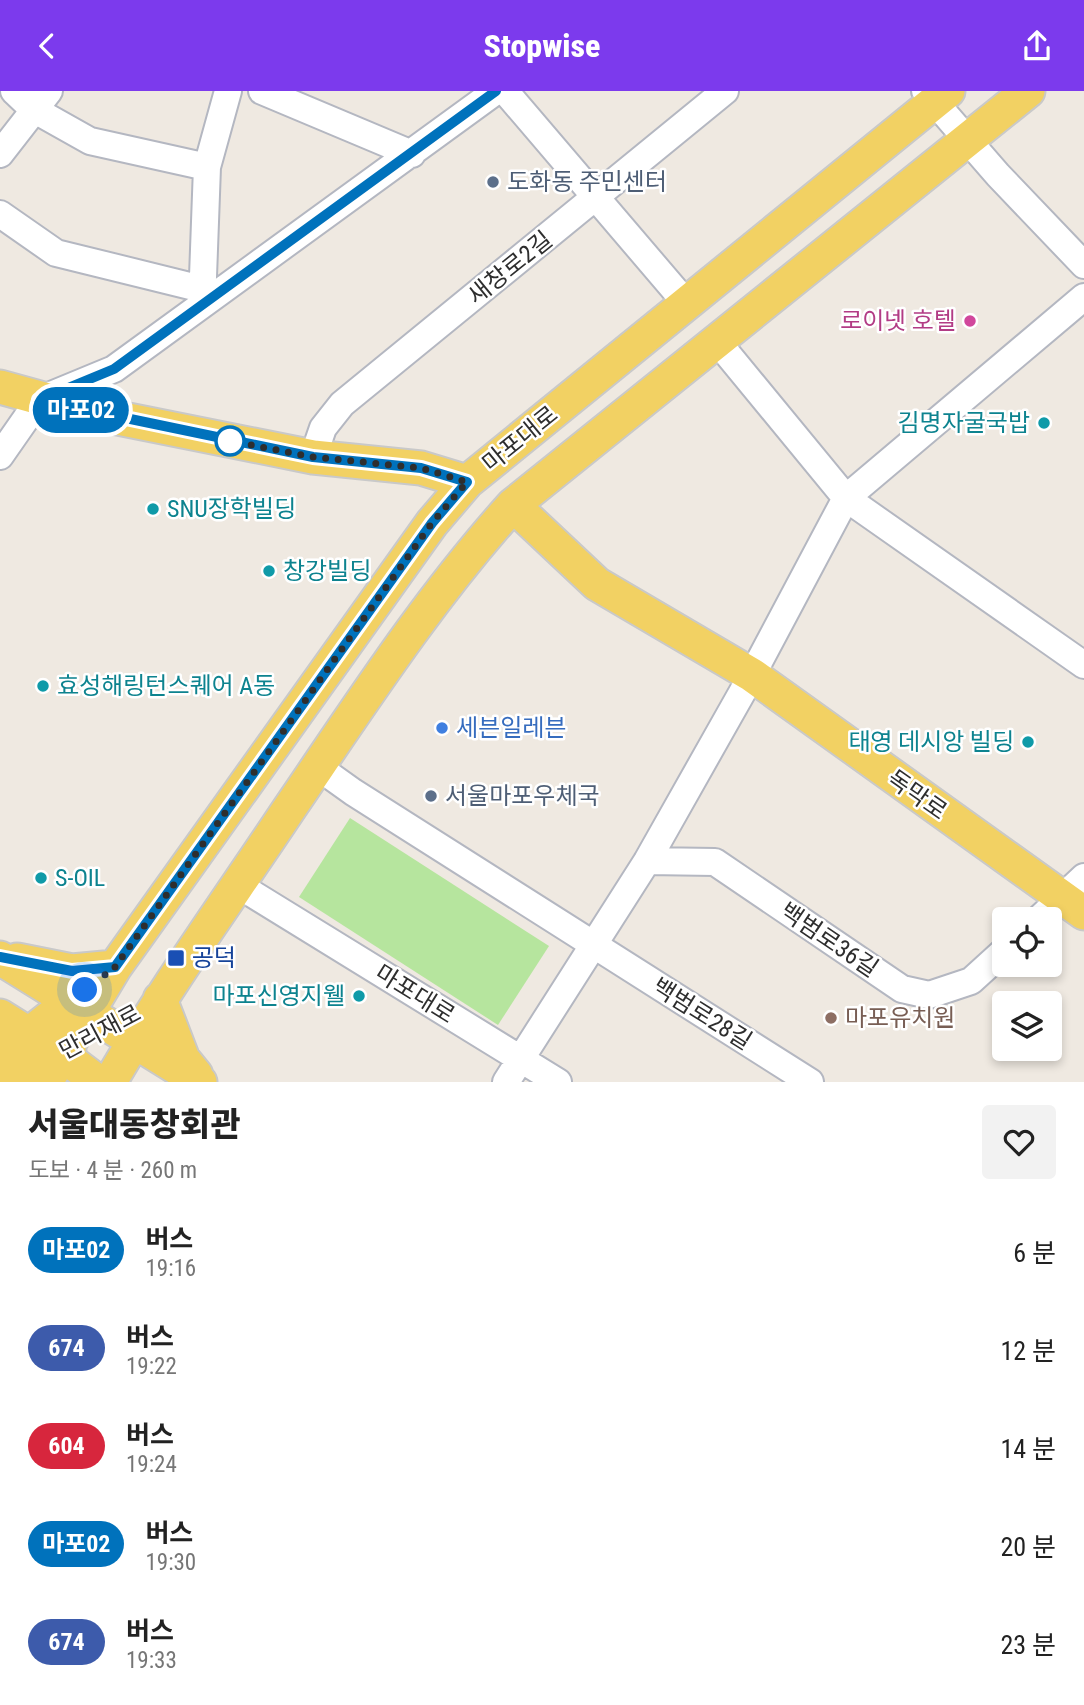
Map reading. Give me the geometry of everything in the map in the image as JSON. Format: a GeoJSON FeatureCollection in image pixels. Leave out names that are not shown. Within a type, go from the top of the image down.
{"type":"FeatureCollection","features":[{"type":"Feature","properties":{"kind":"main road","name":"마포대로"},"geometry":{"type":"LineString","coordinates":[[110,1082],[125,1034],[160,999],[433,602],[476,546],[513,505],[1028,91]]}},
{"type":"Feature","properties":{"kind":"main road","name":"마포대로"},"geometry":{"type":"LineString","coordinates":[[53,1068],[78,1007],[115,967],[432,523],[467,482],[936,95]]}},
{"type":"Feature","properties":{"kind":"main road"},"geometry":{"type":"LineString","coordinates":[[0,387],[39,400],[313,457],[421,468],[467,482]]}},
{"type":"Feature","properties":{"kind":"main road","name":"독막로"},"geometry":{"type":"LineString","coordinates":[[513,505],[597,583],[752,675],[1067,902]]}},
{"type":"Feature","properties":{"kind":"main road"},"geometry":{"type":"LineString","coordinates":[[0,957],[72,971],[115,967]]}},
{"type":"Feature","properties":{"kind":"main road"},"geometry":{"type":"LineString","coordinates":[[0,957],[201,1082]]}},
{"type":"Feature","properties":{"kind":"main road"},"geometry":{"type":"LineString","coordinates":[[160,999],[183,1059],[201,1082]]}},
{"type":"Feature","properties":{"kind":"main road"},"geometry":{"type":"LineString","coordinates":[[15,1040],[78,1007]]}},
{"type":"Feature","properties":{"kind":"main road"},"geometry":{"type":"LineString","coordinates":[[0,1016],[15,1040],[53,1068],[97,1082]]}},
{"type":"Feature","properties":{"kind":"main road","name":"만리재로"},"geometry":{"type":"LineString","coordinates":[[0,1078],[53,1068],[125,1034]]}},
{"type":"Feature","properties":{"kind":"street"},"geometry":{"type":"LineString","coordinates":[[14,91],[41,100],[90,141],[207,167]]}},
{"type":"Feature","properties":{"kind":"street"},"geometry":{"type":"LineString","coordinates":[[202,297],[207,167],[228,91]]}},
{"type":"Feature","properties":{"kind":"street"},"geometry":{"type":"LineString","coordinates":[[262,91],[412,154]]}},
{"type":"Feature","properties":{"kind":"street"},"geometry":{"type":"LineString","coordinates":[[0,456],[39,400],[114,369],[202,297],[412,154],[496,91]]}},
{"type":"Feature","properties":{"kind":"street"},"geometry":{"type":"LineString","coordinates":[[505,91],[686,303]]}},
{"type":"Feature","properties":{"kind":"street","name":"새창로2길"},"geometry":{"type":"LineString","coordinates":[[313,457],[323,429],[342,404],[725,91]]}},
{"type":"Feature","properties":{"kind":"street","name":"마포대로"},"geometry":{"type":"LineString","coordinates":[[936,95],[998,175],[1084,265]]}},
{"type":"Feature","properties":{"kind":"street"},"geometry":{"type":"LineString","coordinates":[[0,154],[41,100]]}},
{"type":"Feature","properties":{"kind":"street"},"geometry":{"type":"LineString","coordinates":[[0,214],[56,253],[202,297]]}},
{"type":"Feature","properties":{"kind":"street"},"geometry":{"type":"LineString","coordinates":[[506,1082],[647,861],[752,675],[846,498],[1084,297]]}},
{"type":"Feature","properties":{"kind":"street"},"geometry":{"type":"LineString","coordinates":[[716,340],[846,498],[1084,665]]}},
{"type":"Feature","properties":{"kind":"street"},"geometry":{"type":"LineString","coordinates":[[318,767],[352,792],[593,945]]}},
{"type":"Feature","properties":{"kind":"street","name":"백범로36길"},"geometry":{"type":"LineString","coordinates":[[647,861],[715,862],[902,989],[929,995],[971,981],[992,962]]}},
{"type":"Feature","properties":{"kind":"street","name":"마포대로"},"geometry":{"type":"LineString","coordinates":[[238,885],[558,1082]]}},
{"type":"Feature","properties":{"kind":"street","name":"백범로28길"},"geometry":{"type":"LineString","coordinates":[[593,945],[810,1082]]}},
{"type":"Feature","properties":{"kind":"green space"},"geometry":{"type":"Polygon","coordinates":[[[350,818],[549,946],[498,1025],[299,897],[350,818]]]}},
{"type":"Feature","properties":{"kind":"bus line","name":"마포02"},"geometry":{"type":"LineString","coordinates":[[0,957],[72,971],[115,967],[432,523],[467,482],[421,468],[313,457],[39,400],[114,369],[496,91]]}},
{"type":"Feature","properties":{"kind":"place","name":"도화동 주민센터"},"geometry":{"type":"Point","coordinates":[493,182]}},
{"type":"Feature","properties":{"kind":"place","name":"로이넷 호텔"},"geometry":{"type":"Point","coordinates":[970,321]}},
{"type":"Feature","properties":{"kind":"place","name":"김명자굴국밥"},"geometry":{"type":"Point","coordinates":[1044,423]}},
{"type":"Feature","properties":{"kind":"place","name":"SNU장학빌딩"},"geometry":{"type":"Point","coordinates":[153,509]}},
{"type":"Feature","properties":{"kind":"place","name":"창강빌딩"},"geometry":{"type":"Point","coordinates":[269,571]}},
{"type":"Feature","properties":{"kind":"place","name":"효성해링턴스퀘어 A동"},"geometry":{"type":"Point","coordinates":[43,686]}},
{"type":"Feature","properties":{"kind":"place","name":"세븐일레븐"},"geometry":{"type":"Point","coordinates":[442,728]}},
{"type":"Feature","properties":{"kind":"place","name":"태영 데시앙 빌딩"},"geometry":{"type":"Point","coordinates":[1028,742]}},
{"type":"Feature","properties":{"kind":"place","name":"서울마포우체국"},"geometry":{"type":"Point","coordinates":[431,796]}},
{"type":"Feature","properties":{"kind":"place","name":"S-OIL"},"geometry":{"type":"Point","coordinates":[41,878]}},
{"type":"Feature","properties":{"kind":"place","name":"공덕"},"geometry":{"type":"Point","coordinates":[176,958]}},
{"type":"Feature","properties":{"kind":"place","name":"마포신영지웰"},"geometry":{"type":"Point","coordinates":[359,996]}},
{"type":"Feature","properties":{"kind":"place","name":"마포유치원"},"geometry":{"type":"Point","coordinates":[831,1018]}},
{"type":"Feature","properties":{"kind":"route"},"geometry":{"type":"LineString","coordinates":[[85,990],[115,967],[432,523],[467,482],[421,468],[313,457],[230,441]]}}]}
